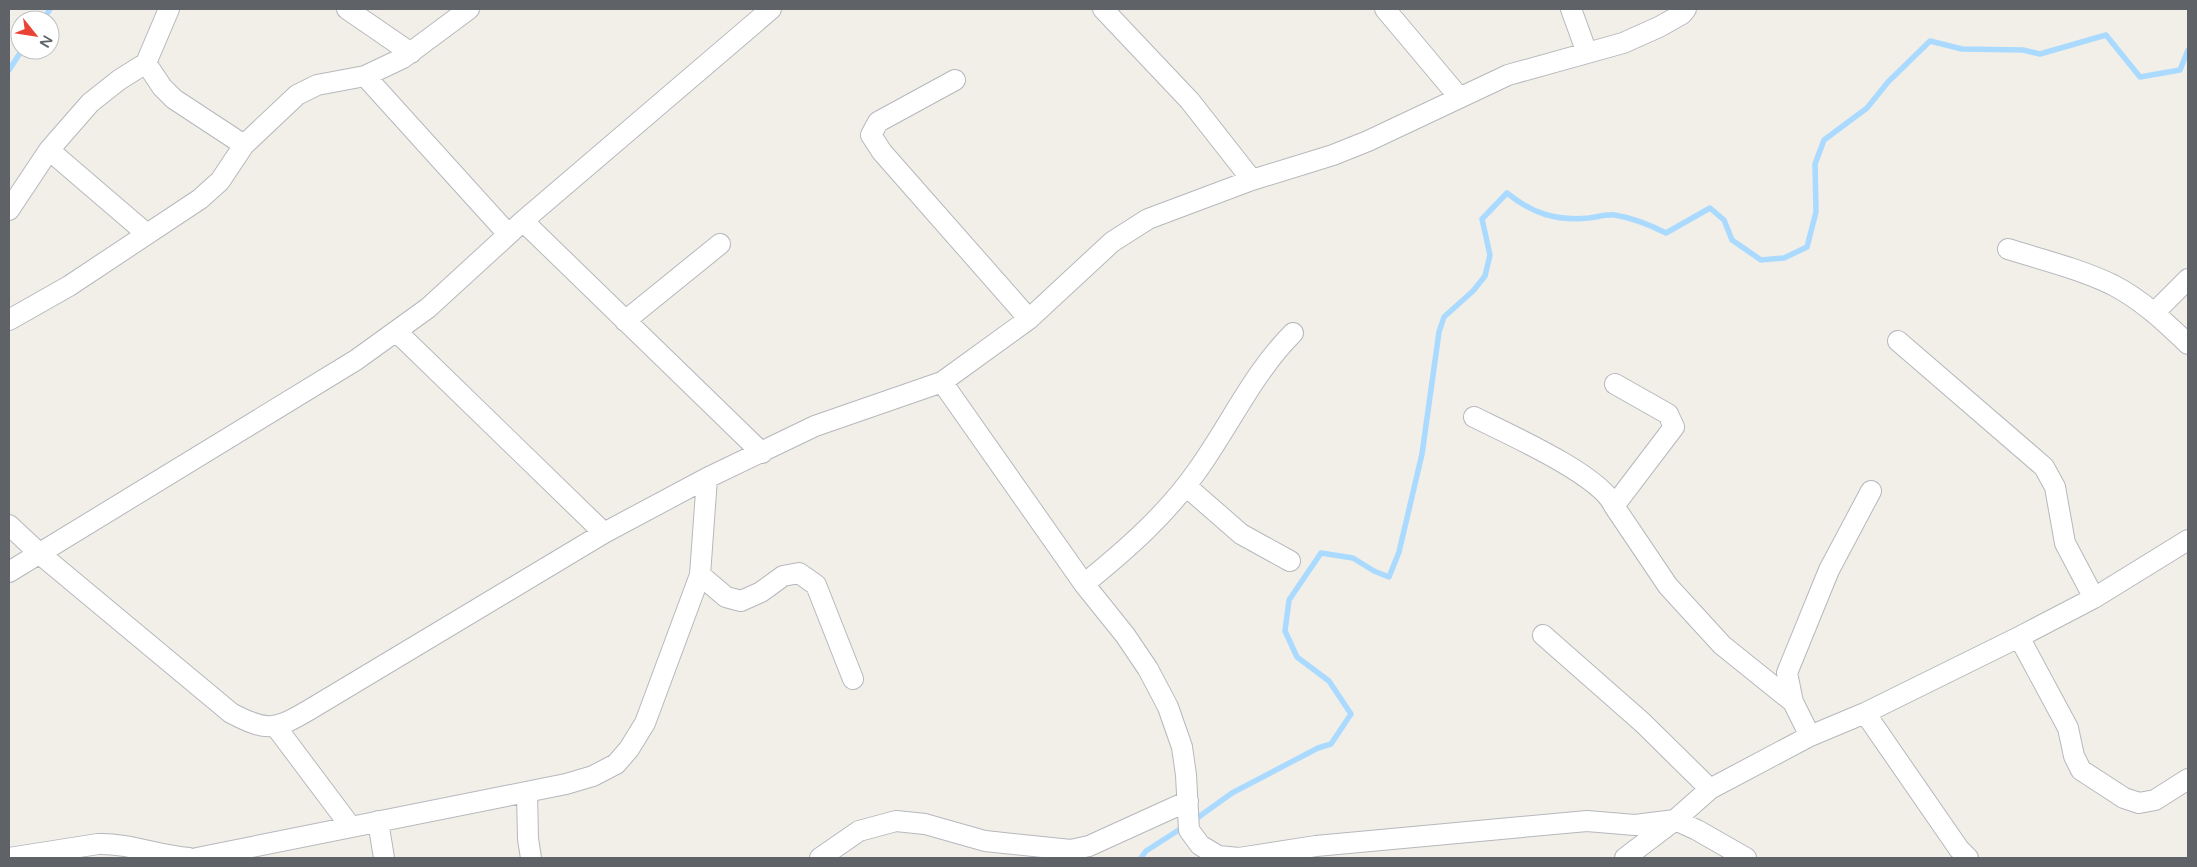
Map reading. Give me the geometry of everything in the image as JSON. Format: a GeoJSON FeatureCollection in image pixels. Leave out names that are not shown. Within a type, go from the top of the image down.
{"type":"FeatureCollection","features":[{"type":"Feature","properties":{"kind":"street"},"geometry":{"type":"LineString","coordinates":[[9,210],[49,150],[90,103],[112,84],[146,63],[169,9]]}},
{"type":"Feature","properties":{"kind":"street"},"geometry":{"type":"LineString","coordinates":[[347,9],[411,53]]}},
{"type":"Feature","properties":{"kind":"street"},"geometry":{"type":"LineString","coordinates":[[9,320],[69,286],[211,190],[220,181],[244,145],[302,92],[317,86],[365,76],[411,53],[469,9]]}},
{"type":"Feature","properties":{"kind":"street"},"geometry":{"type":"LineString","coordinates":[[9,572],[356,360],[397,332],[428,308],[516,228],[771,9]]}},
{"type":"Feature","properties":{"kind":"street"},"geometry":{"type":"LineString","coordinates":[[1385,9],[1459,97]]}},
{"type":"Feature","properties":{"kind":"street"},"geometry":{"type":"LineString","coordinates":[[1571,9],[1587,53]]}},
{"type":"Feature","properties":{"kind":"street"},"geometry":{"type":"LineString","coordinates":[[9,525],[40,554],[231,713],[248,722],[276,727],[318,705],[604,533],[707,478],[815,426],[942,382],[1029,319],[1094,258],[1131,228],[1148,219],[1252,180],[1368,141],[1508,74],[1623,43],[1659,27],[1682,14],[1686,9]]}},
{"type":"Feature","properties":{"kind":"street"},"geometry":{"type":"LineString","coordinates":[[1109,11],[1190,101],[1252,180]]}},
{"type":"Feature","properties":{"kind":"street"},"geometry":{"type":"LineString","coordinates":[[146,63],[162,87],[174,99],[244,145]]}},
{"type":"Feature","properties":{"kind":"street"},"geometry":{"type":"LineString","coordinates":[[365,76],[516,228],[625,320],[762,453]]}},
{"type":"Feature","properties":{"kind":"street"},"geometry":{"type":"LineString","coordinates":[[955,80],[878,122],[871,135],[882,152],[1029,319]]}},
{"type":"Feature","properties":{"kind":"street"},"geometry":{"type":"LineString","coordinates":[[49,150],[147,234]]}},
{"type":"Feature","properties":{"kind":"street"},"geometry":{"type":"LineString","coordinates":[[625,320],[720,244]]}},
{"type":"Feature","properties":{"kind":"street"},"geometry":{"type":"LineString","coordinates":[[2008,249],[2098,278],[2115,286],[2154,313],[2188,344]]}},
{"type":"Feature","properties":{"kind":"street"},"geometry":{"type":"LineString","coordinates":[[2154,313],[2188,279]]}},
{"type":"Feature","properties":{"kind":"street"},"geometry":{"type":"LineString","coordinates":[[397,332],[604,533]]}},
{"type":"Feature","properties":{"kind":"street"},"geometry":{"type":"LineString","coordinates":[[1084,584],[1140,537],[1186,486],[1262,369],[1293,333]]}},
{"type":"Feature","properties":{"kind":"street"},"geometry":{"type":"LineString","coordinates":[[1898,341],[2044,467],[2055,487],[2065,543],[2094,598]]}},
{"type":"Feature","properties":{"kind":"street"},"geometry":{"type":"LineString","coordinates":[[942,382],[1084,584],[1130,642],[1148,669],[1168,707],[1182,747],[1189,830],[1200,845],[1218,856],[1238,858],[1316,846],[1587,822],[1636,824],[1674,820],[1714,838],[1746,858]]}},
{"type":"Feature","properties":{"kind":"street"},"geometry":{"type":"LineString","coordinates":[[1614,506],[1674,426],[1668,414],[1615,384]]}},
{"type":"Feature","properties":{"kind":"street"},"geometry":{"type":"LineString","coordinates":[[1474,417],[1565,463],[1610,497],[1662,579],[1722,645],[1793,702]]}},
{"type":"Feature","properties":{"kind":"street"},"geometry":{"type":"LineString","coordinates":[[196,858],[566,784],[593,776],[616,764],[639,736],[655,701],[700,575],[707,478]]}},
{"type":"Feature","properties":{"kind":"street"},"geometry":{"type":"LineString","coordinates":[[1186,486],[1241,534],[1290,562]]}},
{"type":"Feature","properties":{"kind":"street"},"geometry":{"type":"LineString","coordinates":[[1810,736],[1793,702],[1787,673],[1829,570],[1872,491]]}},
{"type":"Feature","properties":{"kind":"street"},"geometry":{"type":"LineString","coordinates":[[1625,858],[1710,789],[1810,736],[1865,713],[2020,637],[2186,548]]}},
{"type":"Feature","properties":{"kind":"street"},"geometry":{"type":"LineString","coordinates":[[700,575],[726,596],[741,602],[761,592],[783,576],[799,573],[816,584],[853,679]]}},
{"type":"Feature","properties":{"kind":"street"},"geometry":{"type":"LineString","coordinates":[[1543,635],[1643,723],[1710,789]]}},
{"type":"Feature","properties":{"kind":"street"},"geometry":{"type":"LineString","coordinates":[[2020,637],[2068,728],[2074,756],[2080,770],[2124,798],[2139,803],[2156,800],[2188,779]]}},
{"type":"Feature","properties":{"kind":"street"},"geometry":{"type":"LineString","coordinates":[[1865,713],[1959,849],[1968,858]]}},
{"type":"Feature","properties":{"kind":"street"},"geometry":{"type":"LineString","coordinates":[[276,727],[351,828]]}},
{"type":"Feature","properties":{"kind":"street"},"geometry":{"type":"LineString","coordinates":[[527,792],[528,840],[531,858]]}},
{"type":"Feature","properties":{"kind":"street"},"geometry":{"type":"LineString","coordinates":[[820,858],[859,832],[896,822],[925,824],[985,841],[1071,850],[1089,846],[1188,801]]}},
{"type":"Feature","properties":{"kind":"street"},"geometry":{"type":"LineString","coordinates":[[378,821],[384,858]]}},
{"type":"Feature","properties":{"kind":"street"},"geometry":{"type":"LineString","coordinates":[[9,858],[38,856],[113,844],[169,858],[189,858]]}},
{"type":"Feature","properties":{"kind":"waterway"},"geometry":{"type":"LineString","coordinates":[[1193,821],[1232,793],[1318,748],[1331,744],[1351,714],[1329,681],[1297,657],[1285,631],[1289,600],[1321,553],[1353,558],[1374,571],[1389,577],[1399,552],[1422,454],[1439,332],[1444,317],[1473,291],[1485,276],[1490,255],[1482,219],[1507,193],[1526,206],[1545,215],[1577,219],[1615,215],[1641,222],[1666,233],[1710,208],[1724,220],[1732,240],[1761,260],[1784,258],[1807,247],[1816,212],[1815,164],[1824,140],[1867,108],[1888,82],[1930,41],[1962,49],[2023,50],[2040,54],[2106,35],[2140,77],[2180,70],[2188,50]]}},
{"type":"Feature","properties":{"kind":"waterway"},"geometry":{"type":"LineString","coordinates":[[9,70],[16,60]]}},
{"type":"Feature","properties":{"kind":"waterway"},"geometry":{"type":"LineString","coordinates":[[1141,858],[1146,851],[1185,826]]}}]}
